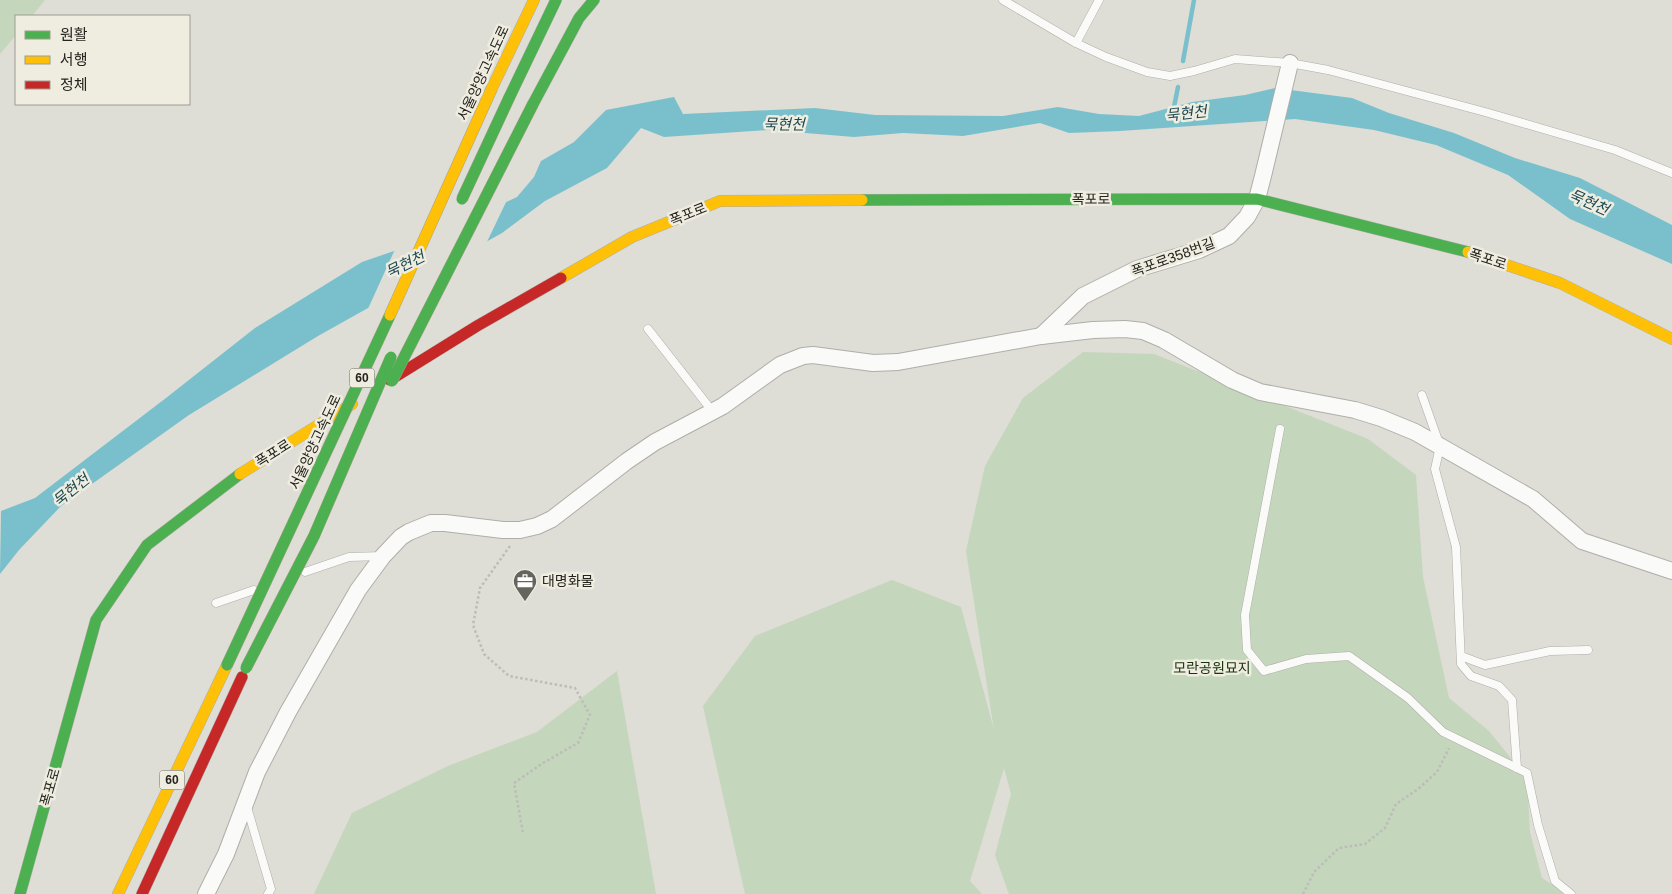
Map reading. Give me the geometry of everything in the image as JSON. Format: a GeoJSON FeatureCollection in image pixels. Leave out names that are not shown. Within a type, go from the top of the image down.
{"type":"FeatureCollection","features":[{"type":"Feature","properties":{"kind":"main road","name":"서울양양고속도로"},"geometry":{"type":"LineString","coordinates":[[118,894],[331,444],[492,88],[534,0]]}},
{"type":"Feature","properties":{"kind":"main road"},"geometry":{"type":"LineString","coordinates":[[457,211],[556,0]]}},
{"type":"Feature","properties":{"kind":"main road"},"geometry":{"type":"LineString","coordinates":[[314,536],[533,104],[578,18],[594,0]]}},
{"type":"Feature","properties":{"kind":"main road"},"geometry":{"type":"LineString","coordinates":[[331,444],[454,144]]}},
{"type":"Feature","properties":{"kind":"main road","name":"폭포로"},"geometry":{"type":"LineString","coordinates":[[20,894],[96,620],[147,546],[240,474],[477,326],[632,237],[720,201],[1257,199],[1485,257],[1560,282],[1672,339]]}},
{"type":"Feature","properties":{"kind":"main road","name":"60"},"geometry":{"type":"LineString","coordinates":[[142,894],[246,668],[314,536],[397,345]]}},
{"type":"Feature","properties":{"kind":"street","name":"폭포로358번길"},"geometry":{"type":"LineString","coordinates":[[1041,336],[1083,296],[1137,269],[1199,250],[1228,236],[1246,217],[1257,199],[1290,63]]}},
{"type":"Feature","properties":{"kind":"street"},"geometry":{"type":"LineString","coordinates":[[206,894],[226,854],[257,772],[288,712],[358,590],[382,556],[401,537],[419,527],[431,524],[445,523],[503,530],[520,530],[537,526],[552,519],[627,461],[668,435],[714,412],[780,365],[803,356],[814,355],[873,363],[898,362],[1041,336],[1101,330],[1125,329],[1143,331],[1164,340],[1232,380],[1260,392],[1355,410],[1415,432],[1533,499],[1582,541],[1672,571]]}},
{"type":"Feature","properties":{"kind":"lane"},"geometry":{"type":"LineString","coordinates":[[1003,0],[1076,43],[1106,57],[1147,72],[1170,76],[1235,59],[1290,63],[1328,70],[1615,150],[1672,173]]}},
{"type":"Feature","properties":{"kind":"lane"},"geometry":{"type":"LineString","coordinates":[[1076,43],[1099,0]]}},
{"type":"Feature","properties":{"kind":"lane"},"geometry":{"type":"LineString","coordinates":[[648,329],[714,412]]}},
{"type":"Feature","properties":{"kind":"lane"},"geometry":{"type":"LineString","coordinates":[[1422,395],[1440,446],[1435,469],[1456,547],[1461,664],[1471,676],[1499,686],[1512,700],[1516,768]]}},
{"type":"Feature","properties":{"kind":"lane"},"geometry":{"type":"LineString","coordinates":[[1280,428],[1245,615],[1247,650],[1264,671],[1306,659],[1349,656],[1408,698],[1443,732],[1527,773],[1538,825],[1555,881],[1571,894]]}},
{"type":"Feature","properties":{"kind":"lane"},"geometry":{"type":"LineString","coordinates":[[216,603],[349,557],[382,556]]}},
{"type":"Feature","properties":{"kind":"lane"},"geometry":{"type":"LineString","coordinates":[[1461,656],[1485,665],[1550,651],[1588,650]]}},
{"type":"Feature","properties":{"kind":"lane"},"geometry":{"type":"LineString","coordinates":[[245,800],[271,889],[268,894]]}},
{"type":"Feature","properties":{"kind":"path"},"geometry":{"type":"LineString","coordinates":[[520,530],[480,588],[473,625],[484,654],[509,676],[575,688],[590,715],[578,743],[543,763],[514,783],[523,833]]}},
{"type":"Feature","properties":{"kind":"path"},"geometry":{"type":"LineString","coordinates":[[1303,894],[1314,872],[1340,848],[1365,844],[1385,828],[1396,804],[1418,789],[1437,772],[1454,738]]}},
{"type":"Feature","properties":{"kind":"green space"},"geometry":{"type":"Polygon","coordinates":[[[0,0],[45,0],[33,15],[15,15],[15,36],[0,54],[0,0]]]}},
{"type":"Feature","properties":{"kind":"green space","name":"모란공원묘지"},"geometry":{"type":"Polygon","coordinates":[[[1083,352],[1154,354],[1368,439],[1416,475],[1423,577],[1449,698],[1489,731],[1527,778],[1530,832],[1542,878],[1567,894],[1009,894],[995,855],[1011,794],[1004,768],[970,881],[982,894],[745,894],[703,706],[755,636],[892,580],[961,607],[994,730],[966,551],[985,466],[1023,398],[1083,352]]]}},
{"type":"Feature","properties":{"kind":"green space"},"geometry":{"type":"Polygon","coordinates":[[[617,671],[656,894],[314,894],[352,813],[448,766],[537,732],[617,671]]]}},
{"type":"Feature","properties":{"kind":"water","name":"묵현천"},"geometry":{"type":"Polygon","coordinates":[[[1275,88],[1352,98],[1389,113],[1454,133],[1515,158],[1580,178],[1672,225],[1672,264],[1570,219],[1508,175],[1436,145],[1374,130],[1295,119],[1069,133],[1040,123],[963,136],[903,133],[854,137],[769,130],[664,137],[641,128],[607,168],[545,201],[502,233],[318,336],[189,415],[61,506],[19,550],[0,574],[1,511],[35,498],[255,328],[362,262],[426,240],[517,197],[534,177],[541,161],[574,142],[606,110],[674,97],[683,114],[815,108],[875,115],[1003,116],[1058,107],[1099,114],[1139,116],[1192,102],[1245,95],[1275,88]]]}},
{"type":"Feature","properties":{"kind":"pier"},"geometry":{"type":"Polygon","coordinates":[[[508,198],[485,246],[367,311],[396,247],[425,238],[508,198]]]}},
{"type":"Feature","properties":{"kind":"waterway"},"geometry":{"type":"LineString","coordinates":[[1183,61],[1194,0]]}},
{"type":"Feature","properties":{"kind":"waterway","name":"묵현천"},"geometry":{"type":"LineString","coordinates":[[1173,112],[1178,87]]}},
{"type":"Feature","properties":{"kind":"traffic: fast"},"geometry":{"type":"LineString","coordinates":[[509,98],[556,0]]}},
{"type":"Feature","properties":{"kind":"traffic: fast"},"geometry":{"type":"LineString","coordinates":[[533,104],[579,18],[594,0]]}},
{"type":"Feature","properties":{"kind":"traffic: fast"},"geometry":{"type":"LineString","coordinates":[[462,199],[509,98]]}},
{"type":"Feature","properties":{"kind":"traffic: fast"},"geometry":{"type":"LineString","coordinates":[[392,381],[533,104]]}},
{"type":"Feature","properties":{"kind":"traffic: fast"},"geometry":{"type":"LineString","coordinates":[[862,200],[1257,199],[1468,252]]}},
{"type":"Feature","properties":{"kind":"traffic: fast"},"geometry":{"type":"LineString","coordinates":[[227,665],[390,315]]}},
{"type":"Feature","properties":{"kind":"traffic: fast"},"geometry":{"type":"LineString","coordinates":[[246,668],[314,536],[391,357]]}},
{"type":"Feature","properties":{"kind":"traffic: fast"},"geometry":{"type":"LineString","coordinates":[[20,894],[96,620],[147,545],[240,474]]}},
{"type":"Feature","properties":{"kind":"traffic: slow"},"geometry":{"type":"LineString","coordinates":[[492,88],[534,0]]}},
{"type":"Feature","properties":{"kind":"traffic: slow"},"geometry":{"type":"LineString","coordinates":[[390,315],[492,88]]}},
{"type":"Feature","properties":{"kind":"traffic: slow"},"geometry":{"type":"LineString","coordinates":[[561,278],[632,237],[720,201],[862,200]]}},
{"type":"Feature","properties":{"kind":"traffic: slow"},"geometry":{"type":"LineString","coordinates":[[1468,252],[1560,283],[1672,339]]}},
{"type":"Feature","properties":{"kind":"traffic: slow"},"geometry":{"type":"LineString","coordinates":[[240,474],[352,404]]}},
{"type":"Feature","properties":{"kind":"traffic: slow"},"geometry":{"type":"LineString","coordinates":[[118,894],[227,665]]}},
{"type":"Feature","properties":{"kind":"traffic: jam"},"geometry":{"type":"LineString","coordinates":[[390,380],[477,326],[561,278]]}},
{"type":"Feature","properties":{"kind":"traffic: jam"},"geometry":{"type":"LineString","coordinates":[[142,894],[242,677]]}},
{"type":"Feature","properties":{"kind":"place","name":"대명화물"},"geometry":{"type":"Point","coordinates":[525,602]}}]}
